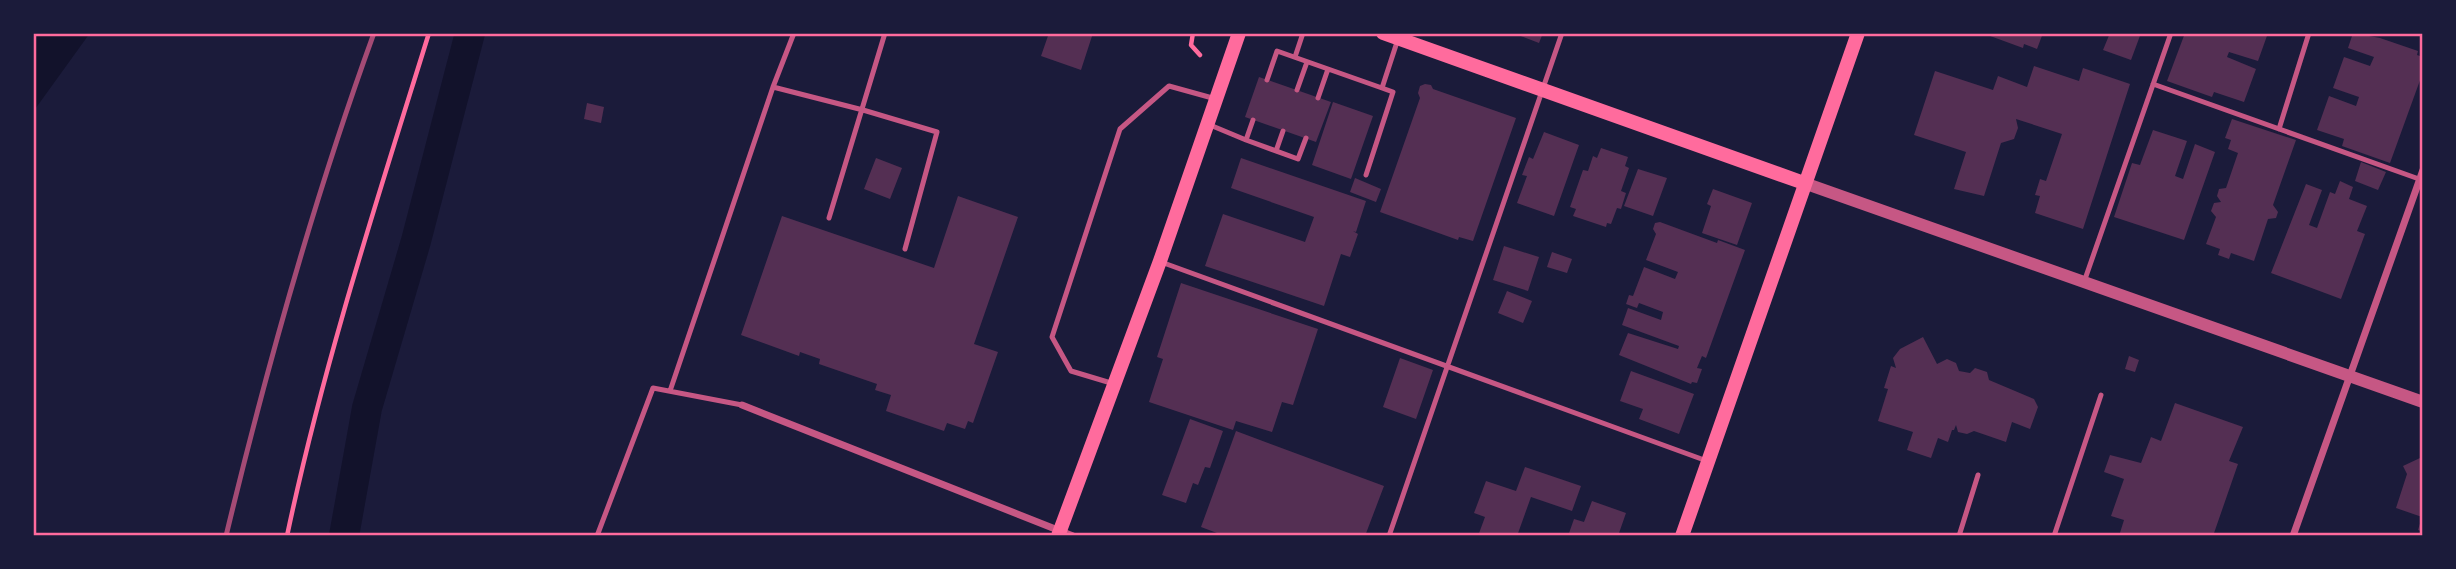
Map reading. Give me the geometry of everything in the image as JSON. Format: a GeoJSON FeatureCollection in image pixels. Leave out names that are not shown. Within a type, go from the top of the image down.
{"type":"FeatureCollection","features":[{"type":"Feature","properties":{"kind":"main road"},"geometry":{"type":"LineString","coordinates":[[1064,534],[1114,383],[1160,261],[1239,33]]}},
{"type":"Feature","properties":{"kind":"main road"},"geometry":{"type":"LineString","coordinates":[[1384,33],[1804,183]]}},
{"type":"Feature","properties":{"kind":"main road"},"geometry":{"type":"LineString","coordinates":[[1682,536],[1858,33]]}},
{"type":"Feature","properties":{"kind":"street"},"geometry":{"type":"LineString","coordinates":[[2293,536],[2423,170]]}},
{"type":"Feature","properties":{"kind":"street"},"geometry":{"type":"LineString","coordinates":[[1804,183],[2423,402]]}},
{"type":"Feature","properties":{"kind":"street"},"geometry":{"type":"LineString","coordinates":[[2413,194],[2423,198]]}},
{"type":"Feature","properties":{"kind":"street"},"geometry":{"type":"LineString","coordinates":[[742,405],[1064,534]]}},
{"type":"Feature","properties":{"kind":"lane"},"geometry":{"type":"LineString","coordinates":[[670,391],[773,87],[794,33]]}},
{"type":"Feature","properties":{"kind":"lane"},"geometry":{"type":"LineString","coordinates":[[828,218],[885,33]]}},
{"type":"Feature","properties":{"kind":"lane"},"geometry":{"type":"LineString","coordinates":[[1295,57],[1304,33]]}},
{"type":"Feature","properties":{"kind":"lane"},"geometry":{"type":"LineString","coordinates":[[1389,536],[1562,33]]}},
{"type":"Feature","properties":{"kind":"lane"},"geometry":{"type":"LineString","coordinates":[[2084,282],[2171,33]]}},
{"type":"Feature","properties":{"kind":"lane"},"geometry":{"type":"LineString","coordinates":[[2279,129],[2309,33]]}},
{"type":"Feature","properties":{"kind":"lane"},"geometry":{"type":"LineString","coordinates":[[1382,88],[1398,38]]}},
{"type":"Feature","properties":{"kind":"lane"},"geometry":{"type":"LineString","coordinates":[[1268,80],[1277,51],[1393,92],[1366,175]]}},
{"type":"Feature","properties":{"kind":"lane"},"geometry":{"type":"LineString","coordinates":[[1297,90],[1307,62]]}},
{"type":"Feature","properties":{"kind":"lane"},"geometry":{"type":"LineString","coordinates":[[1318,97],[1328,69]]}},
{"type":"Feature","properties":{"kind":"lane"},"geometry":{"type":"LineString","coordinates":[[2153,84],[2419,179]]}},
{"type":"Feature","properties":{"kind":"lane"},"geometry":{"type":"LineString","coordinates":[[1114,383],[1072,370],[1052,337],[1120,129],[1169,86],[1216,99]]}},
{"type":"Feature","properties":{"kind":"lane"},"geometry":{"type":"LineString","coordinates":[[773,87],[937,132],[905,250]]}},
{"type":"Feature","properties":{"kind":"lane"},"geometry":{"type":"LineString","coordinates":[[1246,140],[1253,120]]}},
{"type":"Feature","properties":{"kind":"lane"},"geometry":{"type":"LineString","coordinates":[[1208,124],[1298,159],[1306,138]]}},
{"type":"Feature","properties":{"kind":"lane"},"geometry":{"type":"LineString","coordinates":[[1276,151],[1283,131]]}},
{"type":"Feature","properties":{"kind":"lane"},"geometry":{"type":"LineString","coordinates":[[1160,261],[1707,461]]}},
{"type":"Feature","properties":{"kind":"lane"},"geometry":{"type":"LineString","coordinates":[[597,536],[653,388],[742,405]]}},
{"type":"Feature","properties":{"kind":"lane"},"geometry":{"type":"LineString","coordinates":[[2054,536],[2101,395]]}},
{"type":"Feature","properties":{"kind":"lane"},"geometry":{"type":"LineString","coordinates":[[1959,536],[1978,475]]}},
{"type":"Feature","properties":{"kind":"path"},"geometry":{"type":"LineString","coordinates":[[287,536],[302,463],[337,328],[429,33]]}},
{"type":"Feature","properties":{"kind":"path"},"geometry":{"type":"LineString","coordinates":[[1193,33],[1191,45],[1200,55]]}},
{"type":"Feature","properties":{"kind":"shaded area"},"geometry":{"type":"Polygon","coordinates":[[[33,33],[90,33],[33,112],[33,33]]]}},
{"type":"Feature","properties":{"kind":"building"},"geometry":{"type":"Polygon","coordinates":[[[1049,33],[1093,33],[1081,70],[1041,56],[1049,33]]]}},
{"type":"Feature","properties":{"kind":"building"},"geometry":{"type":"Polygon","coordinates":[[[1513,33],[1543,33],[1539,43],[1513,33]]]}},
{"type":"Feature","properties":{"kind":"building"},"geometry":{"type":"Polygon","coordinates":[[[1982,33],[2043,33],[2037,49],[2024,44],[2023,48],[1982,33]]]}},
{"type":"Feature","properties":{"kind":"building"},"geometry":{"type":"Polygon","coordinates":[[[2110,33],[2141,33],[2131,60],[2103,50],[2110,33]]]}},
{"type":"Feature","properties":{"kind":"building"},"geometry":{"type":"Polygon","coordinates":[[[2185,33],[2268,33],[2258,61],[2229,52],[2227,57],[2256,69],[2244,102],[2214,92],[2212,97],[2167,81],[2185,33]]]}},
{"type":"Feature","properties":{"kind":"building"},"geometry":{"type":"Polygon","coordinates":[[[2353,33],[2380,38],[2418,51],[2417,55],[2423,57],[2423,72],[2390,163],[2342,146],[2344,139],[2317,130],[2329,96],[2356,106],[2359,97],[2333,88],[2344,57],[2370,66],[2374,57],[2348,48],[2353,33]]]}},
{"type":"Feature","properties":{"kind":"building"},"geometry":{"type":"Polygon","coordinates":[[[2034,66],[2079,81],[2083,68],[2130,84],[2083,229],[2035,213],[2040,196],[2035,195],[2040,179],[2046,181],[2062,134],[2016,119],[2018,128],[2014,139],[2001,143],[1984,196],[1954,189],[1966,152],[1914,135],[1935,71],[1993,90],[1998,76],[2027,87],[2034,66]]]}},
{"type":"Feature","properties":{"kind":"building"},"geometry":{"type":"Polygon","coordinates":[[[1259,77],[1331,102],[1316,142],[1245,117],[1259,77]]]}},
{"type":"Feature","properties":{"kind":"building"},"geometry":{"type":"Polygon","coordinates":[[[1425,84],[1516,118],[1473,241],[1459,237],[1458,240],[1380,212],[1420,98],[1420,86],[1425,84]]]}},
{"type":"Feature","properties":{"kind":"building"},"geometry":{"type":"Polygon","coordinates":[[[1333,102],[1373,116],[1351,179],[1312,165],[1333,102]]]}},
{"type":"Feature","properties":{"kind":"building"},"geometry":{"type":"Polygon","coordinates":[[[587,103],[604,107],[601,123],[584,119],[587,103]]]}},
{"type":"Feature","properties":{"kind":"building"},"geometry":{"type":"Polygon","coordinates":[[[2232,119],[2296,140],[2273,205],[2278,212],[2276,218],[2268,219],[2254,261],[2231,253],[2229,259],[2218,255],[2220,249],[2206,244],[2216,217],[2211,211],[2214,203],[2221,202],[2217,196],[2219,189],[2226,188],[2238,153],[2228,149],[2231,140],[2225,138],[2232,119]]]}},
{"type":"Feature","properties":{"kind":"building"},"geometry":{"type":"Polygon","coordinates":[[[2153,130],[2187,141],[2175,176],[2183,179],[2195,144],[2215,152],[2184,240],[2114,217],[2132,163],[2140,165],[2153,130]]]}},
{"type":"Feature","properties":{"kind":"building"},"geometry":{"type":"Polygon","coordinates":[[[1544,132],[1579,145],[1554,216],[1517,203],[1527,176],[1522,175],[1529,157],[1533,159],[1544,132]]]}},
{"type":"Feature","properties":{"kind":"building"},"geometry":{"type":"Polygon","coordinates":[[[1601,148],[1628,157],[1625,166],[1629,168],[1621,191],[1626,193],[1621,209],[1617,208],[1611,224],[1607,223],[1606,227],[1573,216],[1576,209],[1570,207],[1583,170],[1588,171],[1593,156],[1597,158],[1601,148]]]}},
{"type":"Feature","properties":{"kind":"building"},"geometry":{"type":"Polygon","coordinates":[[[876,158],[902,168],[890,199],[864,189],[876,158]]]}},
{"type":"Feature","properties":{"kind":"building"},"geometry":{"type":"Polygon","coordinates":[[[1241,158],[1366,201],[1356,232],[1353,231],[1358,234],[1350,257],[1341,254],[1324,306],[1205,266],[1223,214],[1305,242],[1314,217],[1231,188],[1241,158]]]}},
{"type":"Feature","properties":{"kind":"building"},"geometry":{"type":"Polygon","coordinates":[[[2361,162],[2386,172],[2378,190],[2355,181],[2361,162]]]}},
{"type":"Feature","properties":{"kind":"building"},"geometry":{"type":"Polygon","coordinates":[[[1638,169],[1667,178],[1653,216],[1624,206],[1638,169]]]}},
{"type":"Feature","properties":{"kind":"building"},"geometry":{"type":"Polygon","coordinates":[[[1355,178],[1381,189],[1376,202],[1350,192],[1355,178]]]}},
{"type":"Feature","properties":{"kind":"building"},"geometry":{"type":"Polygon","coordinates":[[[2340,181],[2353,187],[2349,199],[2367,206],[2357,231],[2365,234],[2341,299],[2271,273],[2306,184],[2322,190],[2309,225],[2317,228],[2330,192],[2335,194],[2340,181]]]}},
{"type":"Feature","properties":{"kind":"building"},"geometry":{"type":"Polygon","coordinates":[[[1713,189],[1752,203],[1737,245],[1702,233],[1711,206],[1707,204],[1713,189]]]}},
{"type":"Feature","properties":{"kind":"building"},"geometry":{"type":"Polygon","coordinates":[[[958,196],[1018,217],[974,344],[998,352],[973,423],[968,421],[965,429],[947,423],[944,431],[886,411],[891,395],[875,390],[877,384],[819,364],[820,359],[800,352],[799,356],[741,335],[782,216],[934,268],[958,196]]]}},
{"type":"Feature","properties":{"kind":"building"},"geometry":{"type":"Polygon","coordinates":[[[1660,222],[1717,243],[1718,240],[1745,250],[1706,358],[1702,356],[1697,368],[1702,369],[1697,383],[1691,384],[1619,355],[1628,333],[1678,349],[1679,346],[1622,325],[1628,308],[1661,320],[1663,312],[1639,303],[1637,308],[1626,304],[1629,295],[1633,296],[1644,267],[1675,279],[1678,272],[1646,260],[1656,234],[1653,229],[1655,223],[1660,222]]]}},
{"type":"Feature","properties":{"kind":"building"},"geometry":{"type":"Polygon","coordinates":[[[1504,246],[1539,257],[1528,291],[1493,280],[1504,246]]]}},
{"type":"Feature","properties":{"kind":"building"},"geometry":{"type":"Polygon","coordinates":[[[1552,252],[1572,259],[1567,273],[1547,267],[1552,252]]]}},
{"type":"Feature","properties":{"kind":"building"},"geometry":{"type":"Polygon","coordinates":[[[1181,283],[1318,329],[1293,405],[1282,402],[1272,432],[1236,421],[1233,430],[1149,402],[1163,359],[1157,357],[1181,283]]]}},
{"type":"Feature","properties":{"kind":"building"},"geometry":{"type":"Polygon","coordinates":[[[1507,291],[1532,301],[1523,323],[1498,313],[1507,291]]]}},
{"type":"Feature","properties":{"kind":"building"},"geometry":{"type":"Polygon","coordinates":[[[1923,337],[1937,364],[1947,359],[1956,363],[1959,371],[1970,373],[1975,368],[1987,372],[1989,380],[2034,399],[2038,407],[2030,429],[2012,422],[2006,442],[1974,431],[1967,434],[1958,432],[1956,425],[1948,442],[1938,438],[1931,458],[1907,450],[1913,432],[1878,421],[1888,389],[1884,388],[1891,366],[1896,368],[1893,358],[1900,349],[1923,337]]]}},
{"type":"Feature","properties":{"kind":"building"},"geometry":{"type":"Polygon","coordinates":[[[2129,356],[2139,360],[2135,372],[2125,369],[2129,356]]]}},
{"type":"Feature","properties":{"kind":"building"},"geometry":{"type":"Polygon","coordinates":[[[1400,358],[1433,370],[1416,419],[1383,407],[1400,358]]]}},
{"type":"Feature","properties":{"kind":"building"},"geometry":{"type":"Polygon","coordinates":[[[1631,371],[1694,394],[1679,434],[1639,419],[1643,409],[1620,401],[1631,371]]]}},
{"type":"Feature","properties":{"kind":"building"},"geometry":{"type":"Polygon","coordinates":[[[2175,403],[2243,427],[2229,461],[2238,464],[2213,536],[2119,536],[2124,520],[2111,516],[2124,479],[2104,472],[2110,455],[2141,463],[2151,437],[2161,441],[2175,403]]]}},
{"type":"Feature","properties":{"kind":"building"},"geometry":{"type":"Polygon","coordinates":[[[1190,419],[1223,431],[1210,468],[1205,467],[1198,485],[1193,483],[1186,503],[1162,495],[1190,419]]]}},
{"type":"Feature","properties":{"kind":"building"},"geometry":{"type":"Polygon","coordinates":[[[1236,431],[1384,486],[1365,536],[1225,536],[1201,527],[1236,431]]]}},
{"type":"Feature","properties":{"kind":"building"},"geometry":{"type":"Polygon","coordinates":[[[2420,458],[2423,464],[2423,532],[2418,530],[2422,517],[2396,508],[2407,474],[2403,466],[2420,458]]]}},
{"type":"Feature","properties":{"kind":"building"},"geometry":{"type":"Polygon","coordinates":[[[1525,467],[1581,486],[1572,511],[1531,497],[1517,536],[1478,536],[1485,517],[1474,513],[1486,481],[1516,491],[1525,467]]]}},
{"type":"Feature","properties":{"kind":"building"},"geometry":{"type":"Polygon","coordinates":[[[1592,501],[1626,513],[1618,536],[1568,536],[1574,519],[1584,522],[1592,501]]]}},
{"type":"Feature","properties":{"kind":"waterway"},"geometry":{"type":"LineString","coordinates":[[344,536],[367,408],[416,241],[470,33]]}},
{"type":"Feature","properties":{"kind":"railway"},"geometry":{"type":"LineString","coordinates":[[226,536],[293,283],[331,157],[374,33]]}}]}
